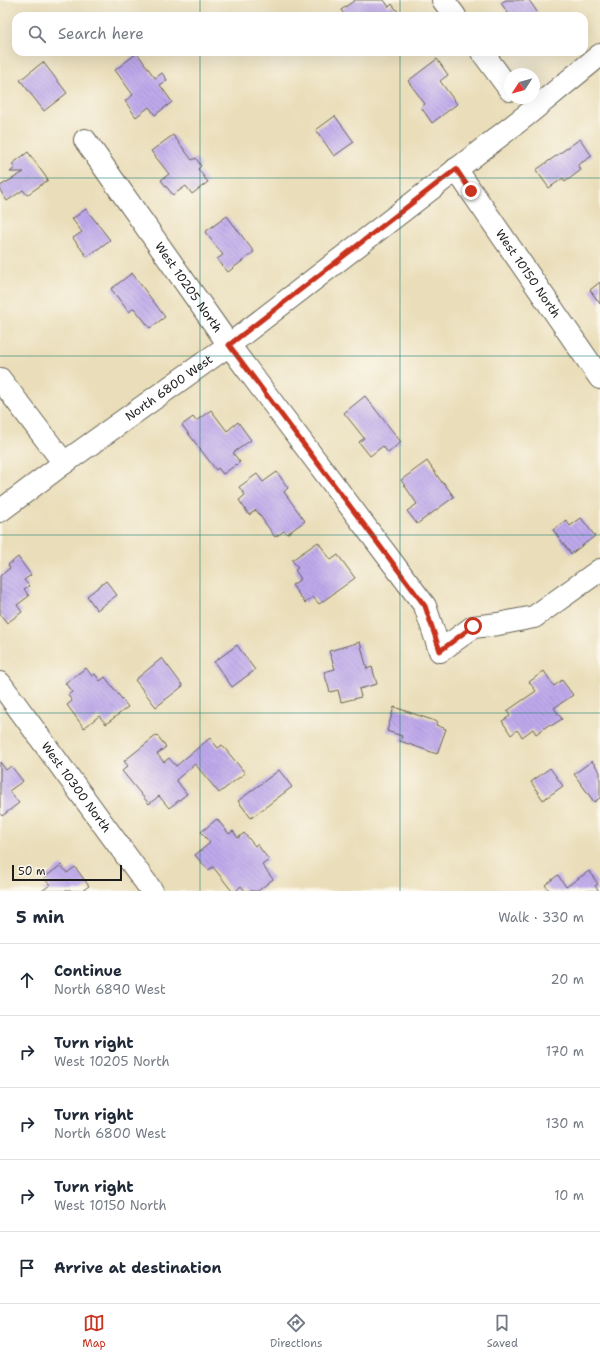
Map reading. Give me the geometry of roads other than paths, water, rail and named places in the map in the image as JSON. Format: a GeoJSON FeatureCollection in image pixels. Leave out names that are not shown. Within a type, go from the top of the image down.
{"type":"FeatureCollection","features":[{"type":"Feature","properties":{"kind":"street"},"geometry":{"type":"LineString","coordinates":[[443,0],[452,12]]}},
{"type":"Feature","properties":{"kind":"street","name":"North 6800 West"},"geometry":{"type":"LineString","coordinates":[[0,511],[64,463],[229,345],[456,169],[522,106],[600,55]]}},
{"type":"Feature","properties":{"kind":"street"},"geometry":{"type":"LineString","coordinates":[[485,56],[504,82]]}},
{"type":"Feature","properties":{"kind":"street","name":"West 10205 North"},"geometry":{"type":"LineString","coordinates":[[85,140],[229,345],[425,606],[440,651],[473,626],[498,624],[534,617],[600,570]]}},
{"type":"Feature","properties":{"kind":"street","name":"West 10150 North"},"geometry":{"type":"LineString","coordinates":[[456,169],[600,378]]}},
{"type":"Feature","properties":{"kind":"street"},"geometry":{"type":"LineString","coordinates":[[0,379],[64,463]]}},
{"type":"Feature","properties":{"kind":"street","name":"West 10300 North"},"geometry":{"type":"LineString","coordinates":[[0,683],[152,891]]}}]}
